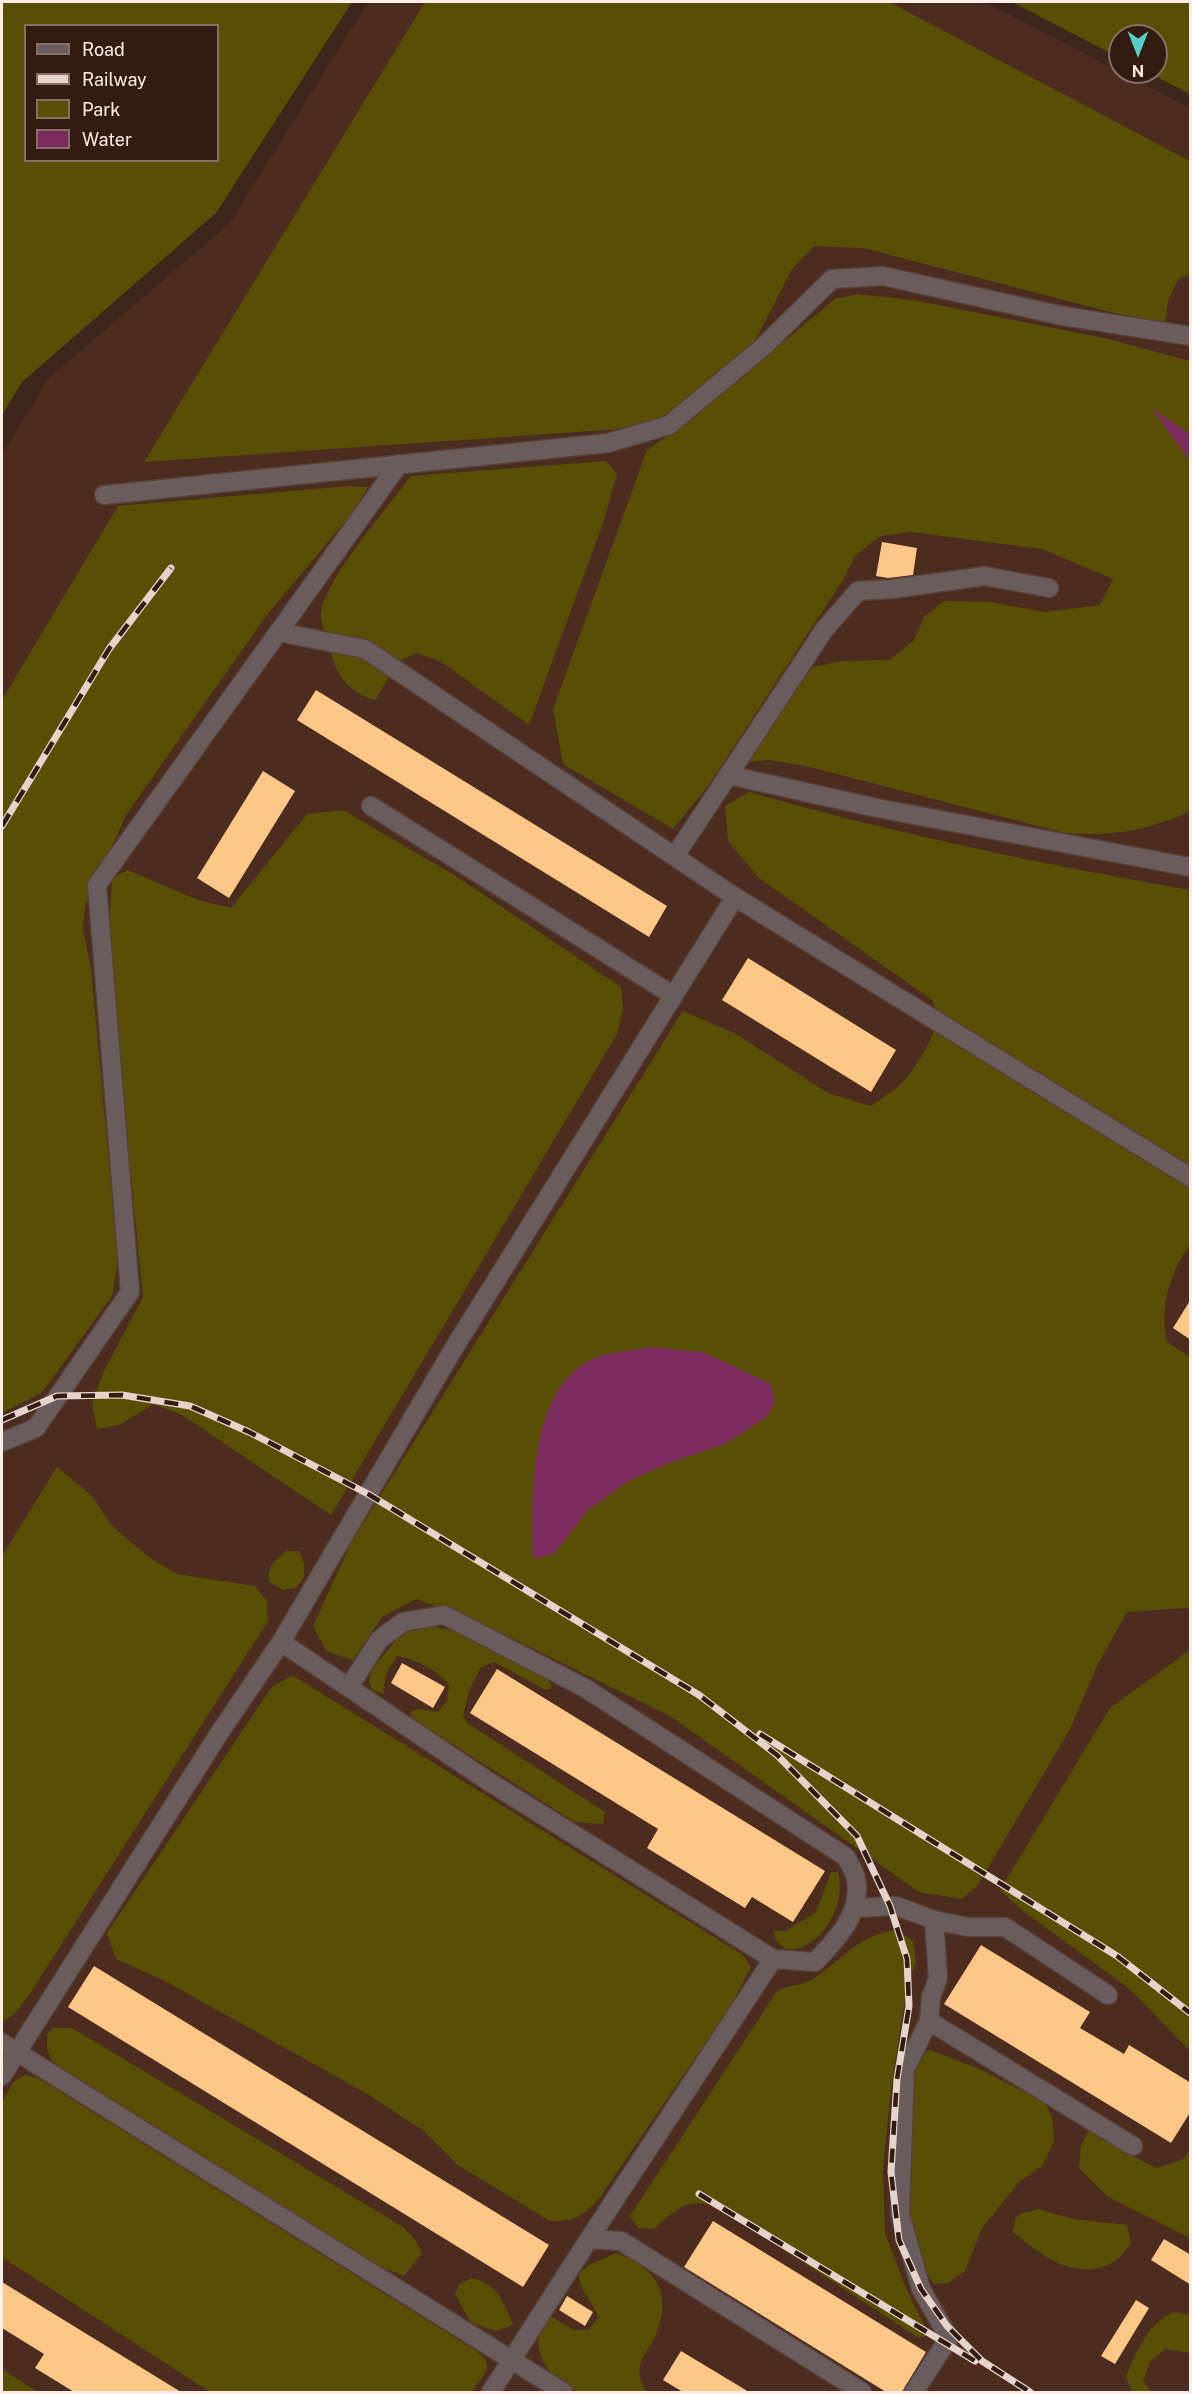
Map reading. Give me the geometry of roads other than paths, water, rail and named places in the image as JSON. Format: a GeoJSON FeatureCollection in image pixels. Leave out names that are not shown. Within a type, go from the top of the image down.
{"type":"FeatureCollection","features":[{"type":"Feature","properties":{"kind":"lane"},"geometry":{"type":"LineString","coordinates":[[104,495],[608,442],[669,425],[763,347],[832,279],[883,276],[1063,316],[1191,336]]}},
{"type":"Feature","properties":{"kind":"lane"},"geometry":{"type":"LineString","coordinates":[[2,1442],[36,1428],[130,1292],[97,885],[399,464]]}},
{"type":"Feature","properties":{"kind":"lane"},"geometry":{"type":"LineString","coordinates":[[675,856],[824,630],[858,591],[892,589],[985,576],[1049,588]]}},
{"type":"Feature","properties":{"kind":"lane"},"geometry":{"type":"LineString","coordinates":[[278,632],[365,649],[735,897],[1191,1177]]}},
{"type":"Feature","properties":{"kind":"lane"},"geometry":{"type":"LineString","coordinates":[[728,775],[877,808],[1191,867]]}},
{"type":"Feature","properties":{"kind":"lane"},"geometry":{"type":"LineString","coordinates":[[371,806],[674,996]]}},
{"type":"Feature","properties":{"kind":"lane"},"geometry":{"type":"LineString","coordinates":[[2,2076],[9,2047],[281,1642],[449,1358],[735,897]]}},
{"type":"Feature","properties":{"kind":"lane"},"geometry":{"type":"LineString","coordinates":[[281,1642],[488,1780],[773,1959],[815,1962],[844,1932],[854,1908],[856,1878],[846,1857],[585,1688],[444,1616],[403,1622],[379,1640],[349,1687]]}},
{"type":"Feature","properties":{"kind":"lane"},"geometry":{"type":"LineString","coordinates":[[854,1908],[896,1906],[934,1920],[968,1927],[1005,1927],[1108,1995]]}},
{"type":"Feature","properties":{"kind":"lane"},"geometry":{"type":"LineString","coordinates":[[914,2392],[949,2338],[921,2289],[900,2214],[905,2069],[929,2021],[931,1997],[938,1977],[934,1920]]}},
{"type":"Feature","properties":{"kind":"lane"},"geometry":{"type":"LineString","coordinates":[[491,2392],[773,1959]]}},
{"type":"Feature","properties":{"kind":"lane"},"geometry":{"type":"LineString","coordinates":[[929,2021],[1133,2146]]}},
{"type":"Feature","properties":{"kind":"lane"},"geometry":{"type":"LineString","coordinates":[[9,2047],[562,2392]]}},
{"type":"Feature","properties":{"kind":"lane"},"geometry":{"type":"LineString","coordinates":[[589,2239],[621,2241],[862,2392]]}},
{"type":"Feature","properties":{"kind":"water"},"geometry":{"type":"Polygon","coordinates":[[[1151,408],[1190,434],[1190,460],[1151,408]]]}},
{"type":"Feature","properties":{"kind":"water"},"geometry":{"type":"Polygon","coordinates":[[[649,1347],[703,1352],[771,1384],[775,1403],[766,1417],[725,1444],[669,1463],[627,1482],[588,1510],[554,1554],[533,1559],[532,1506],[538,1447],[545,1419],[556,1394],[572,1373],[594,1358],[649,1347]]]}},
{"type":"Feature","properties":{"kind":"railway"},"geometry":{"type":"LineString","coordinates":[[2,826],[109,649],[171,568]]}},
{"type":"Feature","properties":{"kind":"railway"},"geometry":{"type":"LineString","coordinates":[[2,1420],[57,1396],[122,1395],[190,1406],[249,1432],[368,1494],[699,1695],[777,1755],[857,1836],[890,1906],[907,1959],[909,2006],[897,2079],[891,2172],[899,2240],[921,2289],[947,2326],[982,2361],[1030,2392]]}},
{"type":"Feature","properties":{"kind":"railway"},"geometry":{"type":"LineString","coordinates":[[760,1734],[1117,1956],[1190,2013]]}},
{"type":"Feature","properties":{"kind":"railway"},"geometry":{"type":"LineString","coordinates":[[699,2194],[975,2361]]}}]}
